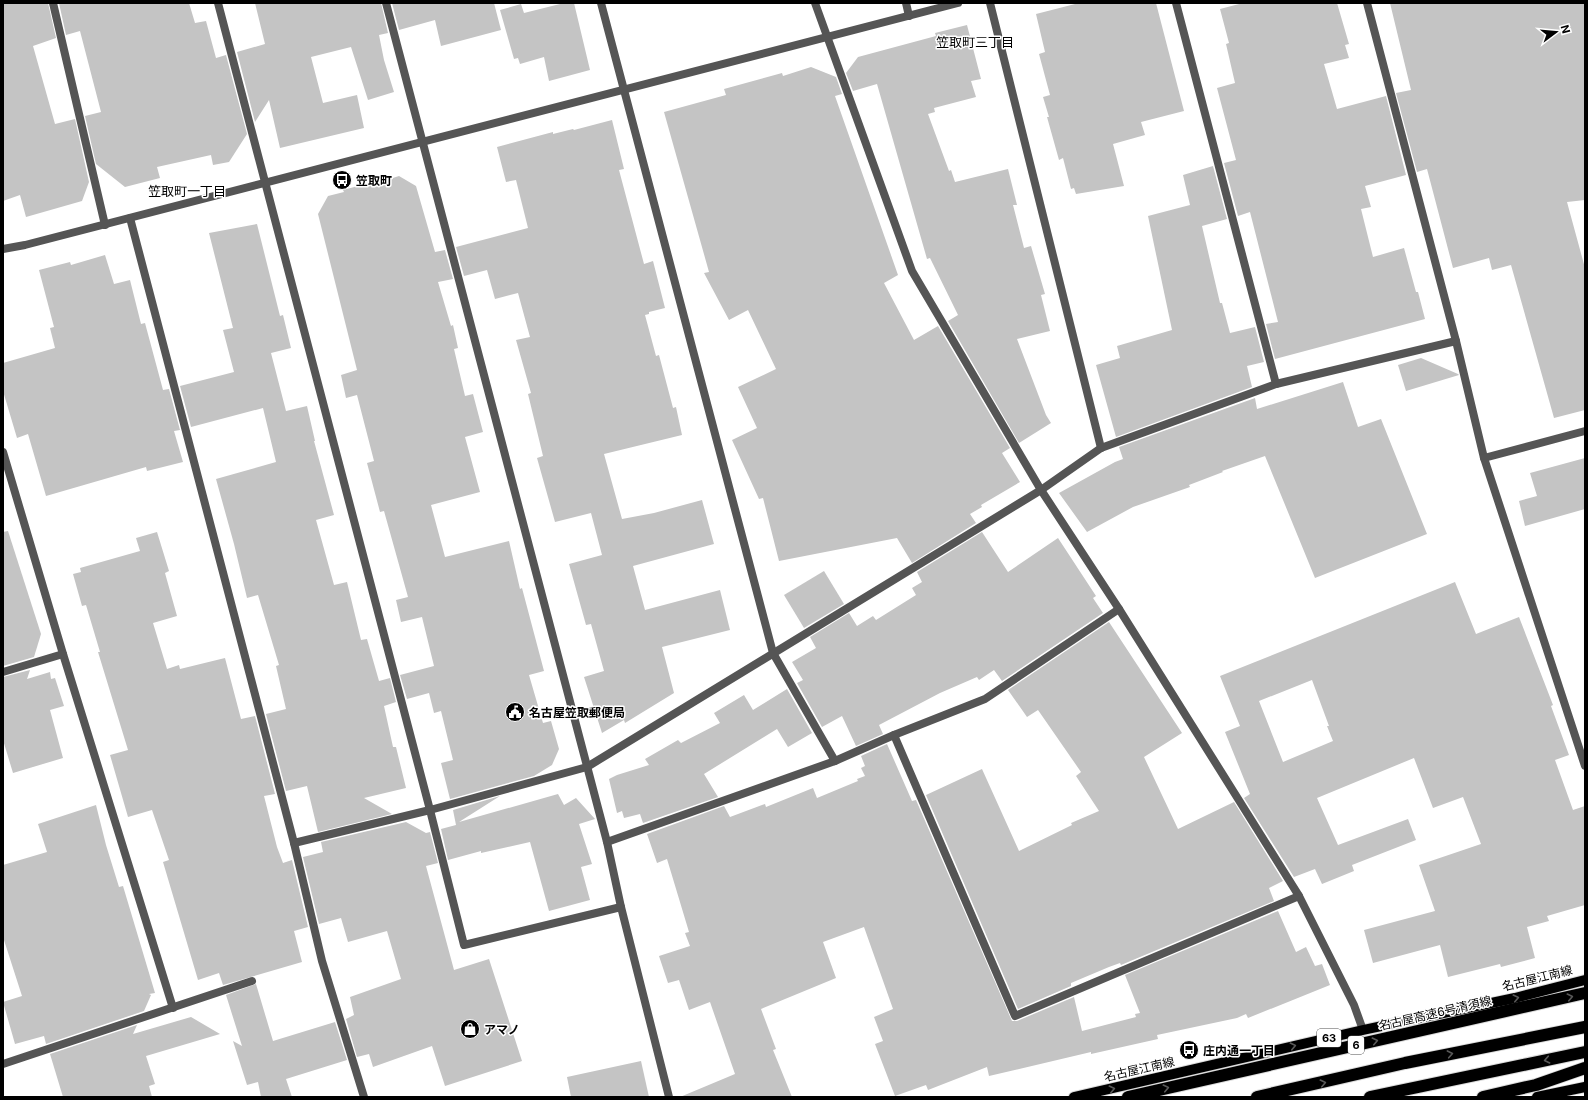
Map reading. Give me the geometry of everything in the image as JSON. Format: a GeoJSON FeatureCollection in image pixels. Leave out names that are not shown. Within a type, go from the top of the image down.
{"type":"FeatureCollection","features":[{"type":"Feature","properties":{"kind":"highway","name":"名古屋高速6号清須線"},"geometry":{"type":"LineString","coordinates":[[1128,1097],[1585,993]]}},
{"type":"Feature","properties":{"kind":"highway"},"geometry":{"type":"LineString","coordinates":[[1258,1097],[1405,1063],[1583,1028]]}},
{"type":"Feature","properties":{"kind":"highway"},"geometry":{"type":"LineString","coordinates":[[1370,1097],[1585,1052]]}},
{"type":"Feature","properties":{"kind":"highway"},"geometry":{"type":"LineString","coordinates":[[1483,1097],[1536,1084],[1585,1068]]}},
{"type":"Feature","properties":{"kind":"main road","name":"名古屋江南線"},"geometry":{"type":"LineString","coordinates":[[1074,1097],[1363,1030],[1515,998],[1585,980]]}},
{"type":"Feature","properties":{"kind":"main road"},"geometry":{"type":"LineString","coordinates":[[1537,1097],[1585,1087]]}},
{"type":"Feature","properties":{"kind":"street"},"geometry":{"type":"LineString","coordinates":[[53,3],[105,224]]}},
{"type":"Feature","properties":{"kind":"street"},"geometry":{"type":"LineString","coordinates":[[218,3],[430,810],[464,945],[621,907]]}},
{"type":"Feature","properties":{"kind":"street"},"geometry":{"type":"LineString","coordinates":[[386,3],[607,842],[621,907],[669,1097]]}},
{"type":"Feature","properties":{"kind":"street"},"geometry":{"type":"LineString","coordinates":[[602,3],[623,90],[773,653],[835,761]]}},
{"type":"Feature","properties":{"kind":"street"},"geometry":{"type":"LineString","coordinates":[[815,3],[826,37],[912,271],[1041,490],[1119,609],[1299,896],[1354,1005],[1363,1030]]}},
{"type":"Feature","properties":{"kind":"street"},"geometry":{"type":"LineString","coordinates":[[906,3],[909,16]]}},
{"type":"Feature","properties":{"kind":"street"},"geometry":{"type":"LineString","coordinates":[[3,249],[25,246],[958,3]]}},
{"type":"Feature","properties":{"kind":"street"},"geometry":{"type":"LineString","coordinates":[[990,3],[1102,448]]}},
{"type":"Feature","properties":{"kind":"street"},"geometry":{"type":"LineString","coordinates":[[1176,3],[1276,384]]}},
{"type":"Feature","properties":{"kind":"street"},"geometry":{"type":"LineString","coordinates":[[1367,3],[1456,341],[1484,458],[1585,766]]}},
{"type":"Feature","properties":{"kind":"street"},"geometry":{"type":"LineString","coordinates":[[130,218],[294,843],[322,961],[364,1097]]}},
{"type":"Feature","properties":{"kind":"street"},"geometry":{"type":"LineString","coordinates":[[294,843],[430,810],[587,767],[1041,490],[1102,448],[1276,384],[1456,341]]}},
{"type":"Feature","properties":{"kind":"street"},"geometry":{"type":"LineString","coordinates":[[1484,458],[1585,431]]}},
{"type":"Feature","properties":{"kind":"street"},"geometry":{"type":"LineString","coordinates":[[3,452],[63,654],[173,1008]]}},
{"type":"Feature","properties":{"kind":"street"},"geometry":{"type":"LineString","coordinates":[[607,842],[835,761],[894,735],[985,699],[1119,609]]}},
{"type":"Feature","properties":{"kind":"street"},"geometry":{"type":"LineString","coordinates":[[3,672],[63,654]]}},
{"type":"Feature","properties":{"kind":"street"},"geometry":{"type":"LineString","coordinates":[[894,735],[1015,1016],[1299,896]]}},
{"type":"Feature","properties":{"kind":"street"},"geometry":{"type":"LineString","coordinates":[[3,1064],[252,981]]}},
{"type":"Feature","properties":{"kind":"building"},"geometry":{"type":"Polygon","coordinates":[[[3,3],[48,3],[56,38],[33,46],[55,124],[75,119],[89,182],[82,201],[26,217],[20,195],[3,201],[3,3]]]}},
{"type":"Feature","properties":{"kind":"building"},"geometry":{"type":"Polygon","coordinates":[[[59,3],[189,3],[195,23],[206,21],[216,58],[226,55],[247,134],[229,162],[213,165],[211,155],[157,167],[160,178],[125,187],[96,164],[85,116],[101,112],[80,31],[66,35],[59,3]]]}},
{"type":"Feature","properties":{"kind":"building"},"geometry":{"type":"Polygon","coordinates":[[[255,3],[381,3],[388,33],[379,35],[384,60],[394,92],[368,100],[351,47],[311,57],[323,103],[357,95],[364,128],[280,148],[269,100],[255,122],[237,52],[265,44],[255,3]]]}},
{"type":"Feature","properties":{"kind":"building"},"geometry":{"type":"Polygon","coordinates":[[[392,3],[494,3],[501,30],[441,46],[435,20],[399,30],[392,3]]]}},
{"type":"Feature","properties":{"kind":"building"},"geometry":{"type":"Polygon","coordinates":[[[564,3],[574,3],[590,70],[549,81],[544,57],[520,64],[518,58],[514,59],[500,10],[521,4],[524,13],[564,3]]]}},
{"type":"Feature","properties":{"kind":"building"},"geometry":{"type":"Polygon","coordinates":[[[1079,3],[1156,3],[1184,111],[1141,122],[1145,135],[1113,144],[1124,186],[1076,194],[1074,188],[1071,189],[1063,158],[1059,160],[1047,117],[1049,117],[1043,97],[1050,95],[1039,54],[1045,52],[1036,14],[1079,3]]]}},
{"type":"Feature","properties":{"kind":"building"},"geometry":{"type":"Polygon","coordinates":[[[1243,3],[1337,3],[1349,44],[1345,45],[1349,58],[1324,64],[1337,109],[1386,96],[1406,175],[1365,186],[1371,207],[1361,209],[1373,257],[1404,248],[1425,319],[1275,359],[1266,324],[1278,322],[1250,212],[1238,216],[1224,163],[1236,160],[1217,88],[1235,83],[1226,44],[1229,43],[1220,9],[1243,3]]]}},
{"type":"Feature","properties":{"kind":"building"},"geometry":{"type":"Polygon","coordinates":[[[1390,3],[1585,3],[1585,200],[1567,202],[1585,268],[1585,410],[1554,418],[1511,265],[1492,270],[1489,258],[1453,268],[1427,169],[1417,172],[1396,93],[1411,90],[1390,3]]]}},
{"type":"Feature","properties":{"kind":"building"},"geometry":{"type":"Polygon","coordinates":[[[967,25],[981,79],[971,81],[976,97],[934,108],[935,112],[928,114],[949,171],[951,170],[955,182],[1008,169],[1017,205],[1013,205],[1024,248],[1031,246],[1045,294],[1041,295],[1050,331],[1017,339],[1046,415],[1051,423],[1019,443],[948,321],[958,315],[930,258],[927,259],[877,84],[853,91],[846,73],[858,57],[936,36],[935,33],[967,25]]]}},
{"type":"Feature","properties":{"kind":"building"},"geometry":{"type":"Polygon","coordinates":[[[811,67],[836,77],[842,94],[835,96],[898,275],[884,283],[914,340],[938,326],[1010,448],[1002,453],[1020,482],[981,505],[982,507],[970,514],[976,523],[912,563],[897,538],[779,561],[763,498],[759,499],[732,440],[757,428],[738,387],[776,369],[748,310],[729,320],[704,273],[709,272],[664,112],[726,95],[724,89],[782,73],[783,76],[811,67]]]}},
{"type":"Feature","properties":{"kind":"building"},"geometry":{"type":"Polygon","coordinates":[[[612,120],[624,169],[619,170],[644,264],[653,261],[665,308],[649,312],[649,314],[645,315],[656,356],[659,355],[673,408],[676,407],[682,435],[604,454],[622,519],[654,513],[702,500],[714,544],[633,566],[645,610],[720,590],[730,630],[662,647],[674,693],[625,723],[624,720],[602,733],[584,677],[604,671],[591,624],[586,625],[569,564],[602,555],[591,513],[555,522],[537,458],[543,456],[528,394],[531,393],[516,340],[530,337],[518,293],[495,299],[487,270],[464,276],[456,247],[528,228],[516,180],[506,182],[497,147],[553,132],[553,134],[574,130],[612,120]]]}},
{"type":"Feature","properties":{"kind":"building"},"geometry":{"type":"Polygon","coordinates":[[[1213,166],[1227,219],[1202,226],[1220,303],[1222,303],[1230,333],[1255,327],[1264,362],[1247,366],[1252,387],[1116,437],[1096,365],[1120,358],[1117,346],[1172,330],[1148,216],[1190,205],[1183,175],[1213,166]]]}},
{"type":"Feature","properties":{"kind":"building"},"geometry":{"type":"Polygon","coordinates":[[[399,176],[416,186],[435,252],[445,250],[453,279],[438,282],[451,326],[453,325],[458,348],[454,349],[465,396],[473,394],[483,432],[465,437],[480,492],[431,505],[445,557],[509,541],[520,589],[522,588],[544,671],[529,675],[543,723],[551,721],[559,749],[552,765],[534,776],[450,799],[441,763],[453,760],[441,711],[434,713],[429,693],[407,699],[400,675],[434,666],[422,617],[401,622],[396,600],[408,597],[384,511],[380,512],[367,463],[374,461],[357,395],[346,398],[341,375],[357,370],[318,214],[328,196],[344,192],[343,190],[373,182],[374,184],[399,176]]]}},
{"type":"Feature","properties":{"kind":"building"},"geometry":{"type":"Polygon","coordinates":[[[257,224],[280,316],[283,315],[291,348],[271,353],[286,411],[307,406],[314,441],[334,515],[316,520],[334,585],[347,582],[361,640],[367,639],[379,681],[390,678],[396,702],[384,706],[393,747],[396,747],[406,788],[364,798],[392,814],[318,832],[307,786],[286,791],[266,714],[286,709],[276,666],[279,665],[258,595],[247,598],[216,479],[276,462],[263,408],[191,427],[180,386],[234,372],[223,330],[233,328],[209,233],[257,224]]]}},
{"type":"Feature","properties":{"kind":"building"},"geometry":{"type":"Polygon","coordinates":[[[105,255],[114,284],[130,280],[141,324],[145,323],[163,390],[169,389],[180,430],[174,431],[183,462],[147,471],[146,467],[46,496],[28,434],[17,438],[3,391],[3,363],[55,348],[50,328],[54,327],[39,270],[70,262],[71,265],[105,255]]]}},
{"type":"Feature","properties":{"kind":"building"},"geometry":{"type":"Polygon","coordinates":[[[1421,358],[1459,375],[1406,391],[1398,365],[1421,358]]]}},
{"type":"Feature","properties":{"kind":"building"},"geometry":{"type":"Polygon","coordinates":[[[1343,382],[1358,427],[1381,419],[1427,534],[1315,578],[1265,456],[1222,471],[1223,472],[1189,485],[1190,487],[1133,507],[1087,532],[1059,493],[1123,459],[1119,447],[1255,398],[1257,409],[1343,382]]]}},
{"type":"Feature","properties":{"kind":"building"},"geometry":{"type":"Polygon","coordinates":[[[1585,458],[1585,509],[1525,526],[1519,501],[1537,496],[1530,473],[1585,458]]]}},
{"type":"Feature","properties":{"kind":"building"},"geometry":{"type":"Polygon","coordinates":[[[8,531],[41,634],[34,657],[3,666],[3,532],[8,531]]]}},
{"type":"Feature","properties":{"kind":"building"},"geometry":{"type":"Polygon","coordinates":[[[157,532],[169,571],[165,573],[177,616],[153,623],[167,669],[179,665],[180,669],[225,658],[241,719],[255,716],[275,794],[264,796],[277,847],[283,863],[292,860],[308,927],[294,931],[302,962],[223,985],[219,973],[198,980],[163,862],[169,860],[152,810],[128,817],[110,755],[128,750],[98,652],[100,652],[86,605],[82,606],[73,574],[81,572],[80,568],[140,551],[136,538],[157,532]]]}},
{"type":"Feature","properties":{"kind":"building"},"geometry":{"type":"Polygon","coordinates":[[[982,532],[1008,572],[1058,538],[1096,596],[1093,598],[1103,613],[1002,681],[994,670],[979,680],[977,677],[940,693],[879,725],[883,734],[856,746],[842,716],[822,727],[797,683],[803,680],[792,662],[816,648],[810,637],[849,613],[857,626],[873,616],[876,620],[916,595],[912,588],[922,582],[917,572],[982,532]]]}},
{"type":"Feature","properties":{"kind":"building"},"geometry":{"type":"Polygon","coordinates":[[[824,571],[844,604],[804,628],[784,595],[824,571]]]}},
{"type":"Feature","properties":{"kind":"building"},"geometry":{"type":"Polygon","coordinates":[[[1455,582],[1476,634],[1519,617],[1553,705],[1551,706],[1569,755],[1555,760],[1573,810],[1585,806],[1585,905],[1547,916],[1549,921],[1527,927],[1535,958],[1501,967],[1500,964],[1448,977],[1440,945],[1373,963],[1364,930],[1435,911],[1419,865],[1481,844],[1463,797],[1433,808],[1414,758],[1317,798],[1338,845],[1408,819],[1416,840],[1352,865],[1354,871],[1322,884],[1315,869],[1294,877],[1244,798],[1250,794],[1225,732],[1240,726],[1220,676],[1455,582]],[[1312,680],[1259,701],[1283,762],[1333,741],[1327,726],[1329,726],[1312,680]]]}},
{"type":"Feature","properties":{"kind":"building"},"geometry":{"type":"Polygon","coordinates":[[[1109,622],[1182,733],[1144,757],[1178,829],[1234,802],[1283,881],[1269,888],[1274,901],[1121,965],[1120,963],[1071,983],[1071,986],[1018,1009],[926,795],[982,769],[1019,851],[1072,825],[1071,823],[1099,811],[1076,776],[1081,772],[1038,710],[1027,717],[1008,690],[1109,622]]]}},
{"type":"Feature","properties":{"kind":"building"},"geometry":{"type":"Polygon","coordinates":[[[30,670],[27,679],[50,672],[51,679],[55,678],[64,706],[50,710],[63,758],[13,773],[3,740],[3,677],[30,670]]]}},
{"type":"Feature","properties":{"kind":"building"},"geometry":{"type":"Polygon","coordinates":[[[787,689],[812,733],[788,747],[777,729],[704,774],[718,797],[643,823],[640,814],[624,818],[622,811],[617,813],[609,779],[649,765],[645,759],[678,740],[681,743],[720,723],[714,713],[744,695],[753,710],[787,689]]]}},
{"type":"Feature","properties":{"kind":"building"},"geometry":{"type":"Polygon","coordinates":[[[887,744],[912,801],[916,800],[1012,1021],[1017,1021],[1074,997],[1082,1031],[1136,1017],[1135,1014],[1140,1013],[1125,975],[1278,911],[1296,952],[1306,947],[1315,966],[1322,964],[1330,985],[1248,1018],[1246,1014],[1237,1018],[1157,1035],[1158,1039],[1091,1054],[1091,1052],[989,1076],[987,1067],[928,1090],[926,1085],[895,1096],[875,1044],[883,1041],[874,1017],[893,1009],[864,927],[823,942],[836,978],[761,1009],[776,1049],[773,1050],[792,1097],[680,1097],[735,1074],[710,1002],[689,1010],[679,980],[668,983],[659,956],[690,946],[685,933],[689,932],[667,859],[657,863],[647,834],[724,806],[730,817],[765,804],[766,807],[813,788],[817,798],[858,781],[857,779],[865,776],[861,768],[865,766],[861,756],[887,744]]]}},
{"type":"Feature","properties":{"kind":"building"},"geometry":{"type":"Polygon","coordinates":[[[558,794],[564,805],[576,798],[595,819],[579,824],[592,864],[581,867],[590,900],[549,911],[530,842],[481,853],[481,851],[448,860],[441,829],[456,825],[453,810],[500,796],[459,822],[558,794]]]}},
{"type":"Feature","properties":{"kind":"building"},"geometry":{"type":"Polygon","coordinates":[[[96,805],[119,887],[123,886],[155,993],[149,994],[151,995],[144,1011],[46,1044],[44,1036],[15,1044],[3,1002],[22,996],[3,937],[3,865],[47,852],[38,824],[96,805]]]}},
{"type":"Feature","properties":{"kind":"building"},"geometry":{"type":"Polygon","coordinates":[[[406,822],[426,833],[430,832],[438,863],[426,866],[454,970],[489,959],[522,1061],[445,1086],[432,1046],[373,1067],[369,1054],[357,1057],[346,1019],[354,1015],[350,997],[401,979],[387,931],[348,942],[341,918],[319,924],[303,857],[323,852],[321,842],[406,822]]]}},
{"type":"Feature","properties":{"kind":"building"},"geometry":{"type":"Polygon","coordinates":[[[256,984],[273,1041],[335,1022],[347,1060],[286,1079],[292,1097],[261,1097],[258,1082],[247,1085],[233,1041],[242,1046],[226,995],[256,984]]]}},
{"type":"Feature","properties":{"kind":"building"},"geometry":{"type":"Polygon","coordinates":[[[191,1017],[220,1034],[146,1056],[155,1084],[149,1086],[152,1097],[63,1097],[50,1054],[137,1025],[133,1034],[191,1017]]]}},
{"type":"Feature","properties":{"kind":"building"},"geometry":{"type":"Polygon","coordinates":[[[641,1061],[649,1097],[571,1097],[567,1077],[641,1061]]]}},
{"type":"Feature","properties":{"kind":"place","name":"笠取町"},"geometry":{"type":"Point","coordinates":[342,180]}},
{"type":"Feature","properties":{"kind":"place","name":"名古屋笠取郵便局"},"geometry":{"type":"Point","coordinates":[515,712]}},
{"type":"Feature","properties":{"kind":"place","name":"アマノ"},"geometry":{"type":"Point","coordinates":[470,1029]}},
{"type":"Feature","properties":{"kind":"place","name":"庄内通一丁目"},"geometry":{"type":"Point","coordinates":[1189,1050]}},
{"type":"Feature","properties":{"kind":"district","name":"笠取町三丁目"},"geometry":{"type":"Point","coordinates":[975,42]}},
{"type":"Feature","properties":{"kind":"district","name":"笠取町一丁目"},"geometry":{"type":"Point","coordinates":[187,191]}}]}
